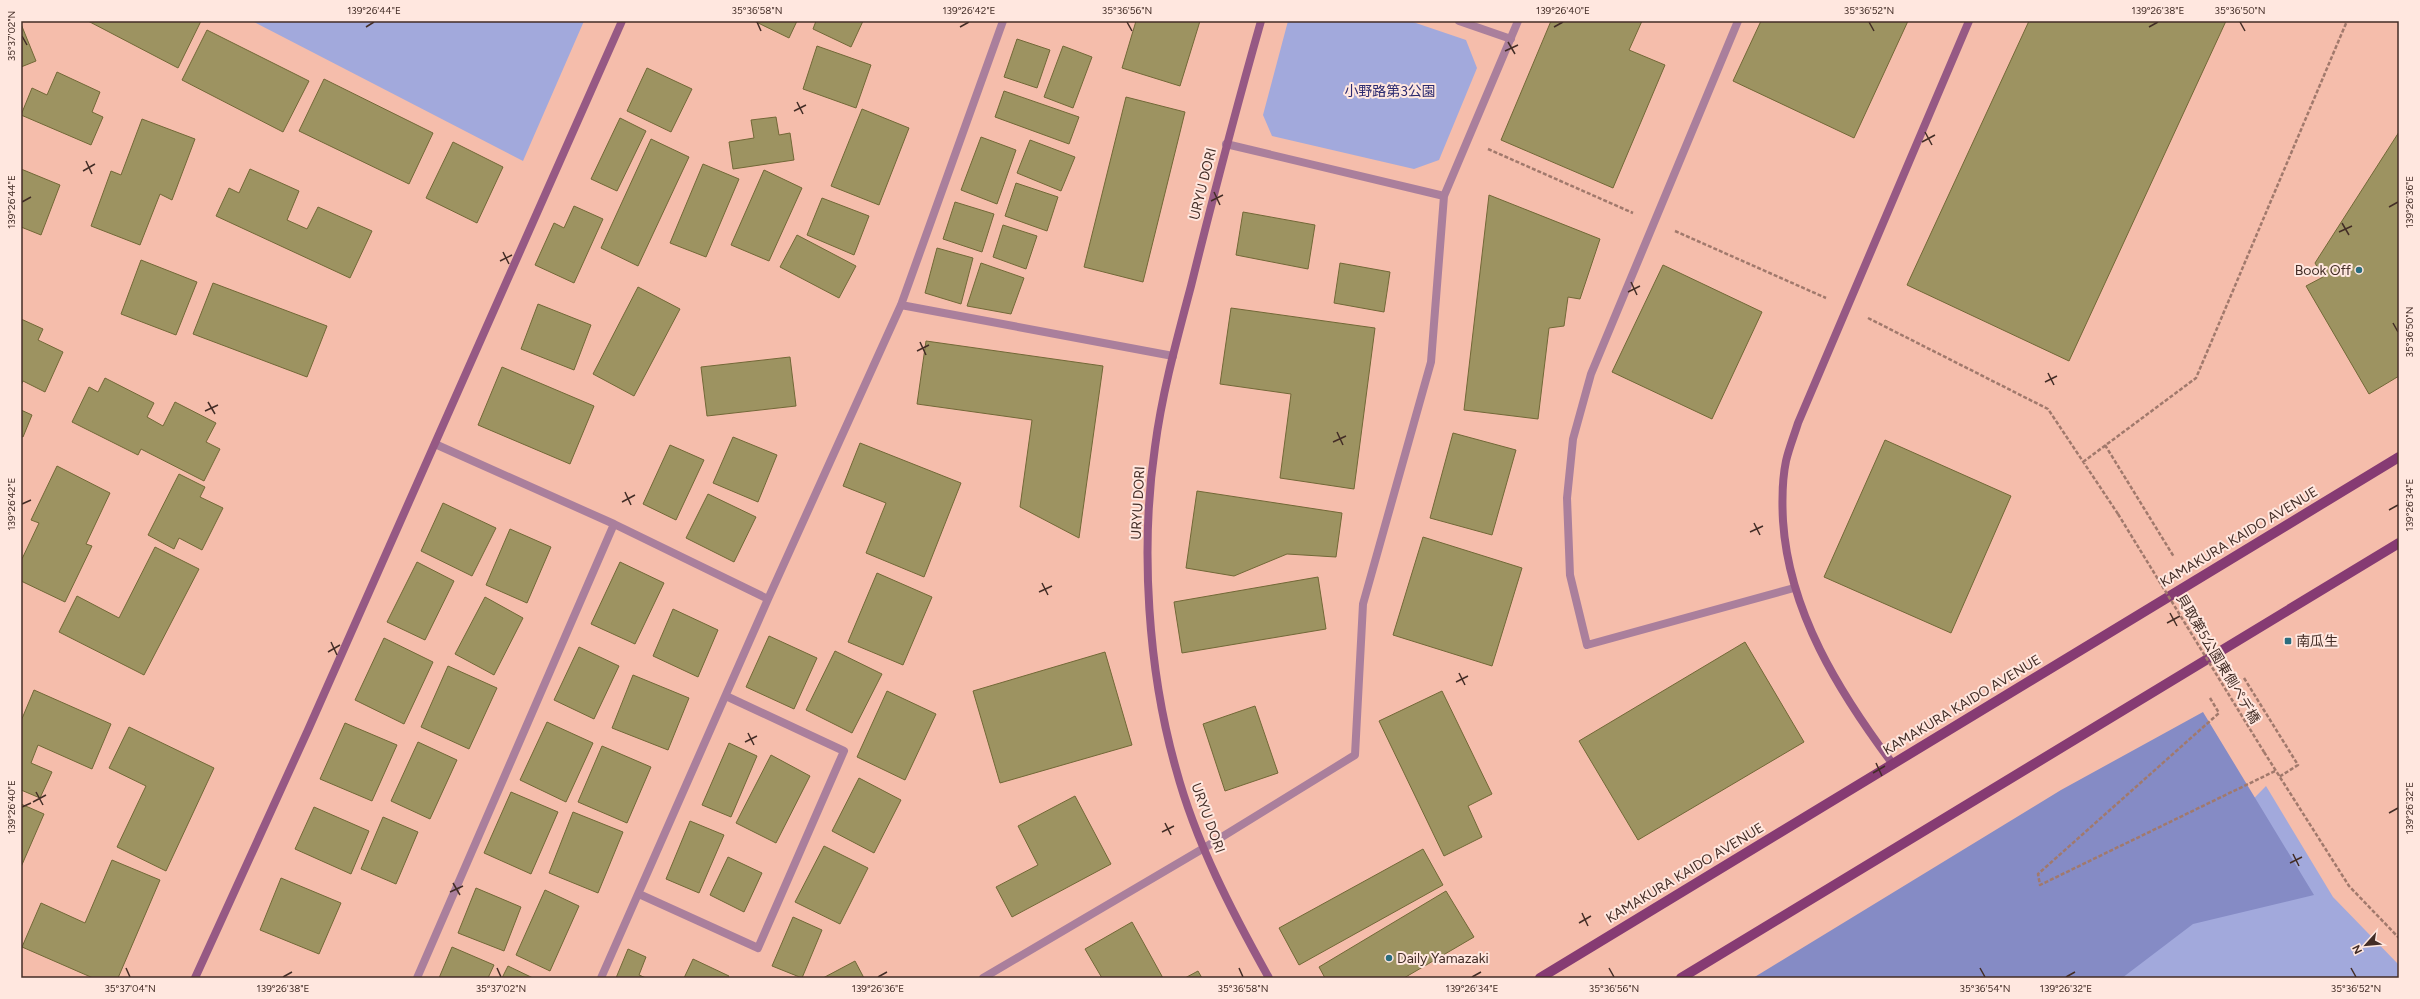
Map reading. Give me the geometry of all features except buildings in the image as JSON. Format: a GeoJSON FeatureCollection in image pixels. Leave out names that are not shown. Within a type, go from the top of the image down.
{"type":"FeatureCollection","features":[{"type":"Feature","properties":{"kind":"main road","name":"KAMAKURA KAIDO AVENUE"},"geometry":{"type":"LineString","coordinates":[[1540,978],[1892,763],[2399,457]]}},
{"type":"Feature","properties":{"kind":"main road"},"geometry":{"type":"LineString","coordinates":[[1681,978],[2399,543]]}},
{"type":"Feature","properties":{"kind":"street"},"geometry":{"type":"LineString","coordinates":[[195,978],[308,730],[622,21]]}},
{"type":"Feature","properties":{"kind":"street"},"geometry":{"type":"LineString","coordinates":[[601,978],[768,599],[901,305],[1003,21]]}},
{"type":"Feature","properties":{"kind":"street","name":"URYU DORI"},"geometry":{"type":"LineString","coordinates":[[1261,21],[1226,144],[1173,356],[1155,447],[1148,526],[1150,609],[1159,687],[1176,769],[1204,848],[1237,920],[1269,978]]}},
{"type":"Feature","properties":{"kind":"street"},"geometry":{"type":"LineString","coordinates":[[1459,21],[1511,39]]}},
{"type":"Feature","properties":{"kind":"street"},"geometry":{"type":"LineString","coordinates":[[983,978],[1204,848],[1355,755],[1363,604],[1431,362],[1444,196],[1469,141],[1518,21]]}},
{"type":"Feature","properties":{"kind":"street"},"geometry":{"type":"LineString","coordinates":[[1738,21],[1591,374],[1573,439],[1567,498],[1570,574],[1587,645],[1794,588]]}},
{"type":"Feature","properties":{"kind":"street"},"geometry":{"type":"LineString","coordinates":[[1892,763],[1862,723],[1805,620],[1794,588],[1785,550],[1782,502],[1786,462],[1798,423],[1969,21]]}},
{"type":"Feature","properties":{"kind":"street"},"geometry":{"type":"LineString","coordinates":[[1226,144],[1444,196]]}},
{"type":"Feature","properties":{"kind":"street"},"geometry":{"type":"LineString","coordinates":[[901,305],[1173,356]]}},
{"type":"Feature","properties":{"kind":"street"},"geometry":{"type":"LineString","coordinates":[[435,444],[614,524],[768,599]]}},
{"type":"Feature","properties":{"kind":"street"},"geometry":{"type":"LineString","coordinates":[[417,978],[614,524]]}},
{"type":"Feature","properties":{"kind":"street"},"geometry":{"type":"LineString","coordinates":[[638,894],[758,948],[844,751],[726,696]]}},
{"type":"Feature","properties":{"kind":"path"},"geometry":{"type":"LineString","coordinates":[[2083,462],[2196,378],[2347,21]]}},
{"type":"Feature","properties":{"kind":"path","name":"貝取第5公園東側ペデ橋"},"geometry":{"type":"LineString","coordinates":[[1469,141],[1848,308],[2048,409],[2118,514],[2275,771],[2349,886],[2399,938]]}},
{"type":"Feature","properties":{"kind":"path"},"geometry":{"type":"LineString","coordinates":[[2105,445],[2174,557]]}},
{"type":"Feature","properties":{"kind":"path"},"geometry":{"type":"LineString","coordinates":[[2244,678],[2298,765],[2279,777]]}},
{"type":"Feature","properties":{"kind":"path"},"geometry":{"type":"LineString","coordinates":[[2210,698],[2219,713],[2038,874],[2040,885],[2275,771]]}},
{"type":"Feature","properties":{"kind":"green space"},"geometry":{"type":"Polygon","coordinates":[[[252,21],[584,21],[523,161],[252,21]]]}},
{"type":"Feature","properties":{"kind":"green space","name":"小野路第3公園"},"geometry":{"type":"Polygon","coordinates":[[[1288,21],[1410,21],[1466,40],[1477,68],[1439,160],[1414,169],[1272,136],[1263,115],[1288,21]]]}},
{"type":"Feature","properties":{"kind":"green space"},"geometry":{"type":"Polygon","coordinates":[[[2266,786],[2333,897],[2399,965],[2399,978],[2093,978],[2169,885],[2266,786]]]}},
{"type":"Feature","properties":{"kind":"shaded area"},"geometry":{"type":"Polygon","coordinates":[[[2203,712],[2314,895],[2193,924],[2122,978],[1753,978],[2061,790],[2203,712]]]}},
{"type":"Feature","properties":{"kind":"place","name":"Book Off"},"geometry":{"type":"Point","coordinates":[2359,270]}},
{"type":"Feature","properties":{"kind":"place","name":"南瓜生"},"geometry":{"type":"Point","coordinates":[2288,641]}},
{"type":"Feature","properties":{"kind":"place","name":"Daily Yamazaki"},"geometry":{"type":"Point","coordinates":[1389,958]}}]}
